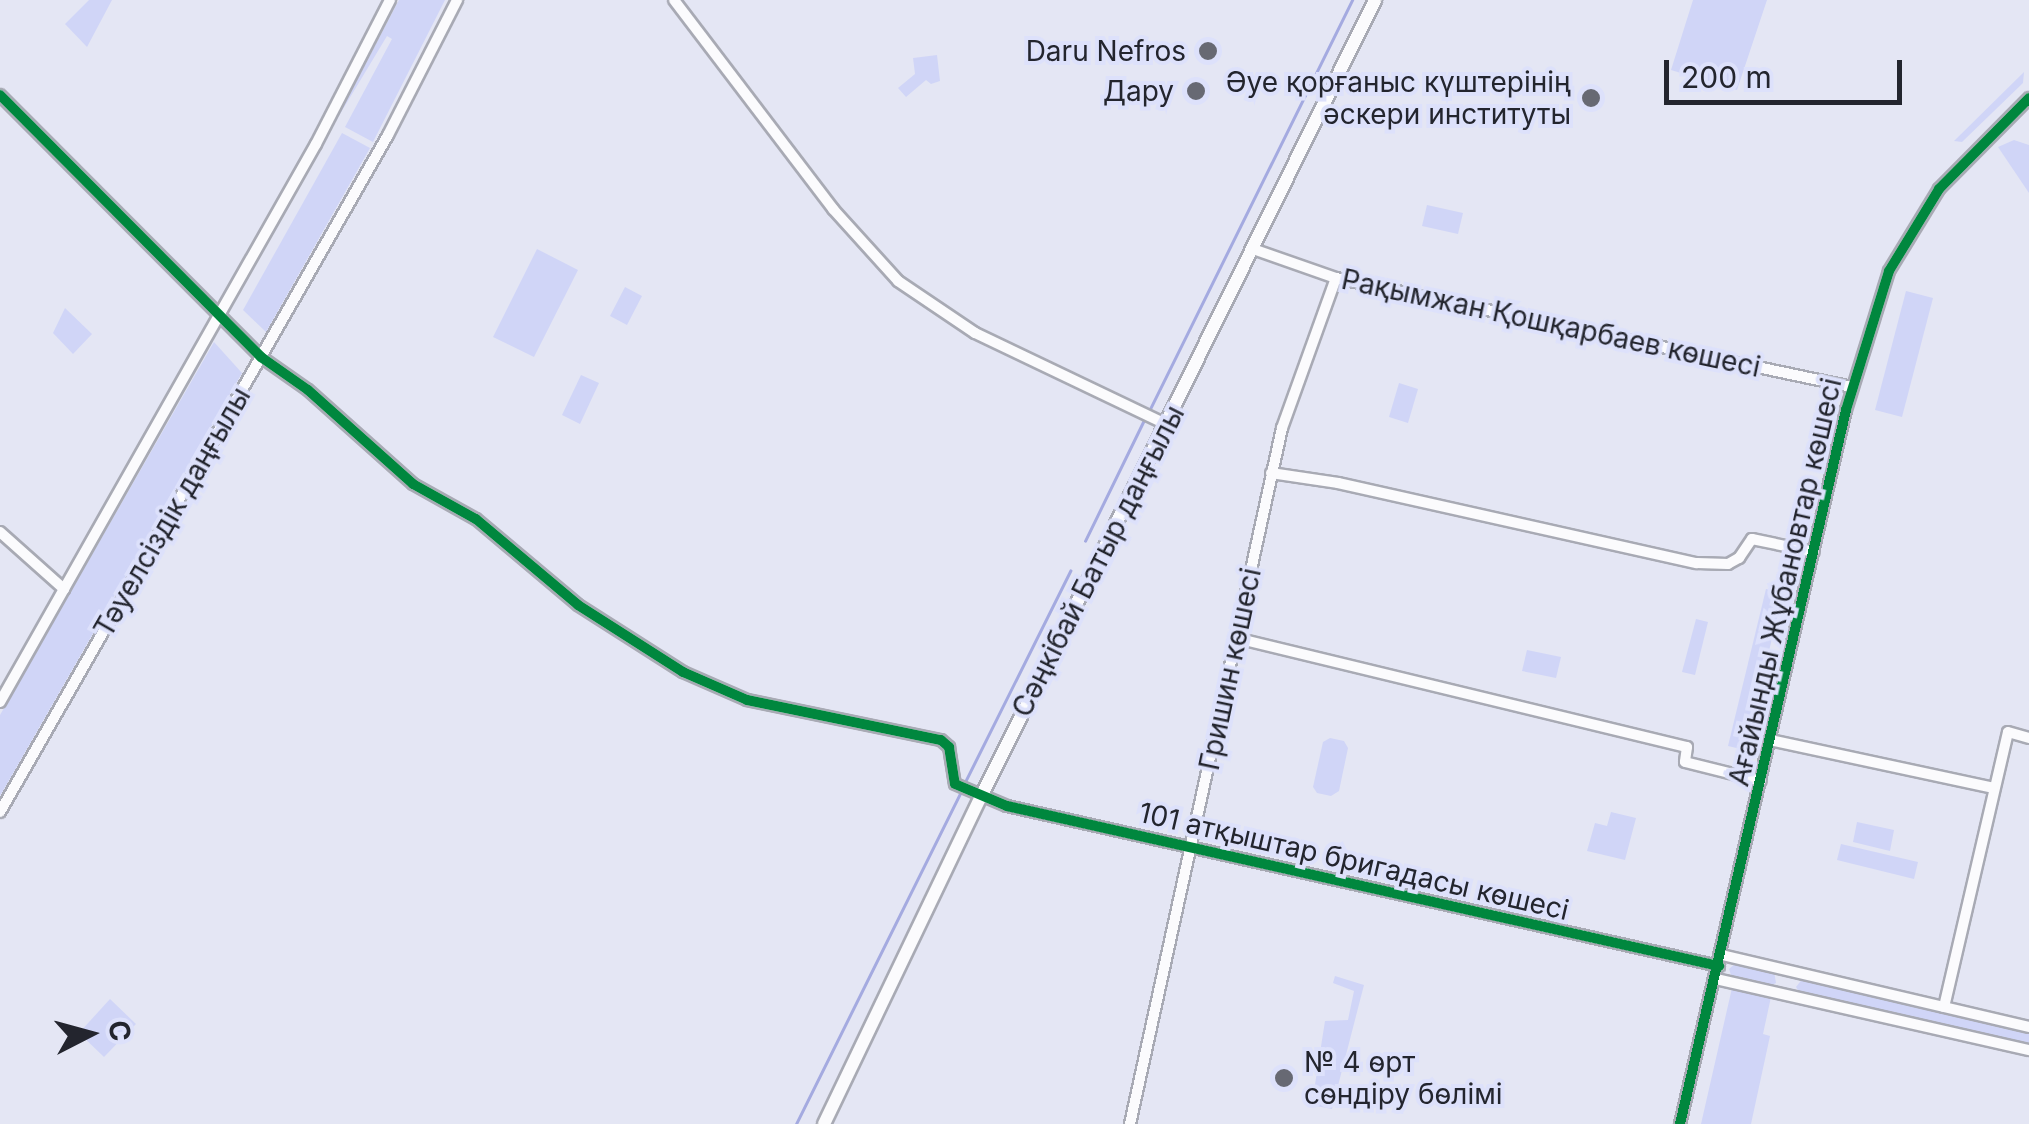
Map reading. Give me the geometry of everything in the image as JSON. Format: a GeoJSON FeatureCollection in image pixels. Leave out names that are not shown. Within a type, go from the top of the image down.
{"type":"FeatureCollection","features":[{"type":"Feature","properties":{"kind":"main road","name":"Сәңкібай Батыр даңғылы"},"geometry":{"type":"LineString","coordinates":[[824,1124],[970,792],[1166,424],[1375,0]]}},
{"type":"Feature","properties":{"kind":"street","name":"Тәуелсіздік даңғылы"},"geometry":{"type":"LineString","coordinates":[[0,702],[316,144],[390,0]]}},
{"type":"Feature","properties":{"kind":"street","name":"Тәуелсіздік даңғылы"},"geometry":{"type":"LineString","coordinates":[[0,812],[388,136],[457,0]]}},
{"type":"Feature","properties":{"kind":"street"},"geometry":{"type":"LineString","coordinates":[[674,0],[832,209],[898,281],[976,332],[1166,424]]}},
{"type":"Feature","properties":{"kind":"street"},"geometry":{"type":"LineString","coordinates":[[0,95],[261,357],[308,390],[413,484],[476,520],[578,604],[683,672],[747,700],[941,740],[950,747],[951,774],[970,792]]}},
{"type":"Feature","properties":{"kind":"street","name":"Ағайынды Жұбановтар көшесі"},"geometry":{"type":"LineString","coordinates":[[1680,1124],[1852,387],[1889,272],[1957,169],[2029,98]]}},
{"type":"Feature","properties":{"kind":"street","name":"Рақымжан Қошқарбаев көшесі"},"geometry":{"type":"LineString","coordinates":[[1253,249],[1336,278],[1852,387]]}},
{"type":"Feature","properties":{"kind":"street","name":"Гришин көшесі"},"geometry":{"type":"LineString","coordinates":[[1130,1124],[1271,472],[1304,360],[1336,278]]}},
{"type":"Feature","properties":{"kind":"street"},"geometry":{"type":"LineString","coordinates":[[1271,472],[1338,483],[1697,563],[1728,564],[1739,558],[1752,539],[1814,552]]}},
{"type":"Feature","properties":{"kind":"street"},"geometry":{"type":"LineString","coordinates":[[0,532],[64,589]]}},
{"type":"Feature","properties":{"kind":"street"},"geometry":{"type":"LineString","coordinates":[[1236,638],[1686,747],[1685,762],[1761,781]]}},
{"type":"Feature","properties":{"kind":"street"},"geometry":{"type":"LineString","coordinates":[[1944,1007],[2008,732],[2029,738]]}},
{"type":"Feature","properties":{"kind":"street"},"geometry":{"type":"LineString","coordinates":[[1770,740],[1994,788]]}},
{"type":"Feature","properties":{"kind":"street","name":"101 атқыштар бригадасы көшесі"},"geometry":{"type":"LineString","coordinates":[[970,792],[1192,845],[2029,1027]]}},
{"type":"Feature","properties":{"kind":"street"},"geometry":{"type":"LineString","coordinates":[[1716,979],[2029,1050]]}},
{"type":"Feature","properties":{"kind":"shaded area"},"geometry":{"type":"Polygon","coordinates":[[[89,0],[112,0],[87,47],[65,24],[89,0]]]}},
{"type":"Feature","properties":{"kind":"shaded area"},"geometry":{"type":"Polygon","coordinates":[[[399,0],[445,0],[373,142],[345,127],[392,39],[387,36],[334,124],[399,0]]]}},
{"type":"Feature","properties":{"kind":"shaded area"},"geometry":{"type":"Polygon","coordinates":[[[1693,0],[1767,0],[1737,90],[1671,70],[1693,0]]]}},
{"type":"Feature","properties":{"kind":"shaded area"},"geometry":{"type":"Polygon","coordinates":[[[937,55],[940,81],[931,84],[926,80],[906,97],[898,88],[915,74],[913,58],[937,55]]]}},
{"type":"Feature","properties":{"kind":"shaded area"},"geometry":{"type":"Polygon","coordinates":[[[2024,72],[2023,83],[1962,142],[1954,141],[2024,72]]]}},
{"type":"Feature","properties":{"kind":"shaded area"},"geometry":{"type":"Polygon","coordinates":[[[342,133],[370,148],[266,332],[243,310],[342,133]]]}},
{"type":"Feature","properties":{"kind":"shaded area"},"geometry":{"type":"Polygon","coordinates":[[[2014,140],[2029,145],[2029,193],[1998,147],[2014,140]]]}},
{"type":"Feature","properties":{"kind":"shaded area"},"geometry":{"type":"Polygon","coordinates":[[[1427,205],[1463,213],[1458,234],[1422,226],[1427,205]]]}},
{"type":"Feature","properties":{"kind":"shaded area"},"geometry":{"type":"Polygon","coordinates":[[[537,249],[578,270],[534,357],[493,337],[537,249]]]}},
{"type":"Feature","properties":{"kind":"shaded area"},"geometry":{"type":"Polygon","coordinates":[[[625,287],[642,296],[627,325],[610,316],[625,287]]]}},
{"type":"Feature","properties":{"kind":"shaded area"},"geometry":{"type":"Polygon","coordinates":[[[1906,291],[1933,298],[1902,417],[1875,410],[1906,291]]]}},
{"type":"Feature","properties":{"kind":"shaded area"},"geometry":{"type":"Polygon","coordinates":[[[65,308],[92,334],[73,354],[53,333],[65,308]]]}},
{"type":"Feature","properties":{"kind":"shaded area"},"geometry":{"type":"Polygon","coordinates":[[[214,342],[242,373],[0,796],[0,715],[214,342]]]}},
{"type":"Feature","properties":{"kind":"shaded area"},"geometry":{"type":"Polygon","coordinates":[[[581,375],[599,383],[580,424],[562,415],[581,375]]]}},
{"type":"Feature","properties":{"kind":"shaded area"},"geometry":{"type":"Polygon","coordinates":[[[1399,383],[1418,389],[1408,423],[1389,417],[1399,383]]]}},
{"type":"Feature","properties":{"kind":"shaded area"},"geometry":{"type":"Polygon","coordinates":[[[1766,589],[1783,593],[1745,750],[1728,746],[1766,589]]]}},
{"type":"Feature","properties":{"kind":"shaded area"},"geometry":{"type":"Polygon","coordinates":[[[1696,619],[1708,622],[1695,675],[1682,672],[1696,619]]]}},
{"type":"Feature","properties":{"kind":"shaded area"},"geometry":{"type":"Polygon","coordinates":[[[1527,650],[1561,657],[1556,678],[1522,671],[1527,650]]]}},
{"type":"Feature","properties":{"kind":"shaded area"},"geometry":{"type":"Polygon","coordinates":[[[1330,738],[1344,741],[1348,748],[1339,791],[1331,796],[1317,793],[1313,787],[1323,742],[1330,738]]]}},
{"type":"Feature","properties":{"kind":"shaded area"},"geometry":{"type":"Polygon","coordinates":[[[1611,812],[1636,818],[1625,860],[1587,851],[1595,823],[1607,826],[1611,812]]]}},
{"type":"Feature","properties":{"kind":"shaded area"},"geometry":{"type":"Polygon","coordinates":[[[1857,822],[1894,830],[1890,851],[1853,842],[1857,822]]]}},
{"type":"Feature","properties":{"kind":"shaded area"},"geometry":{"type":"Polygon","coordinates":[[[1841,844],[1918,862],[1914,879],[1837,860],[1841,844]]]}},
{"type":"Feature","properties":{"kind":"shaded area"},"geometry":{"type":"Polygon","coordinates":[[[1736,963],[1774,971],[1776,983],[1770,986],[1732,978],[1729,969],[1736,963]]]}},
{"type":"Feature","properties":{"kind":"shaded area"},"geometry":{"type":"Polygon","coordinates":[[[1335,976],[1364,985],[1332,1109],[1306,1104],[1313,1097],[1325,1021],[1348,1020],[1354,991],[1333,983],[1335,976]]]}},
{"type":"Feature","properties":{"kind":"shaded area"},"geometry":{"type":"Polygon","coordinates":[[[1803,978],[2029,1031],[2029,1046],[1800,993],[1796,987],[1803,978]]]}},
{"type":"Feature","properties":{"kind":"shaded area"},"geometry":{"type":"Polygon","coordinates":[[[1732,988],[1771,997],[1763,1034],[1770,1036],[1751,1124],[1701,1124],[1732,988]]]}},
{"type":"Feature","properties":{"kind":"shaded area"},"geometry":{"type":"Polygon","coordinates":[[[110,999],[136,1024],[104,1057],[79,1033],[110,999]]]}},
{"type":"Feature","properties":{"kind":"waterway"},"geometry":{"type":"LineString","coordinates":[[1150,409],[1352,0]]}},
{"type":"Feature","properties":{"kind":"waterway"},"geometry":{"type":"LineString","coordinates":[[1085,541],[1146,416]]}},
{"type":"Feature","properties":{"kind":"waterway"},"geometry":{"type":"LineString","coordinates":[[965,782],[1070,571]]}},
{"type":"Feature","properties":{"kind":"waterway"},"geometry":{"type":"LineString","coordinates":[[796,1124],[962,789]]}},
{"type":"Feature","properties":{"kind":"cycle path"},"geometry":{"type":"LineString","coordinates":[[0,95],[261,357],[308,390],[413,484],[476,519],[578,605],[683,672],[747,700],[941,740],[949,747],[955,784],[1007,806],[1719,966]]}},
{"type":"Feature","properties":{"kind":"cycle path"},"geometry":{"type":"LineString","coordinates":[[1680,1124],[1846,410],[1889,271],[1939,189],[2029,98]]}},
{"type":"Feature","properties":{"kind":"place","name":"Daru Nefros"},"geometry":{"type":"Point","coordinates":[1208,51]}},
{"type":"Feature","properties":{"kind":"place","name":"Дару"},"geometry":{"type":"Point","coordinates":[1196,91]}},
{"type":"Feature","properties":{"kind":"place","name":"Әуе қорғаныс күштерінің әскери институты"},"geometry":{"type":"Point","coordinates":[1591,98]}},
{"type":"Feature","properties":{"kind":"place","name":"№ 4 өрт сөндіру бөлімі"},"geometry":{"type":"Point","coordinates":[1284,1078]}}]}
